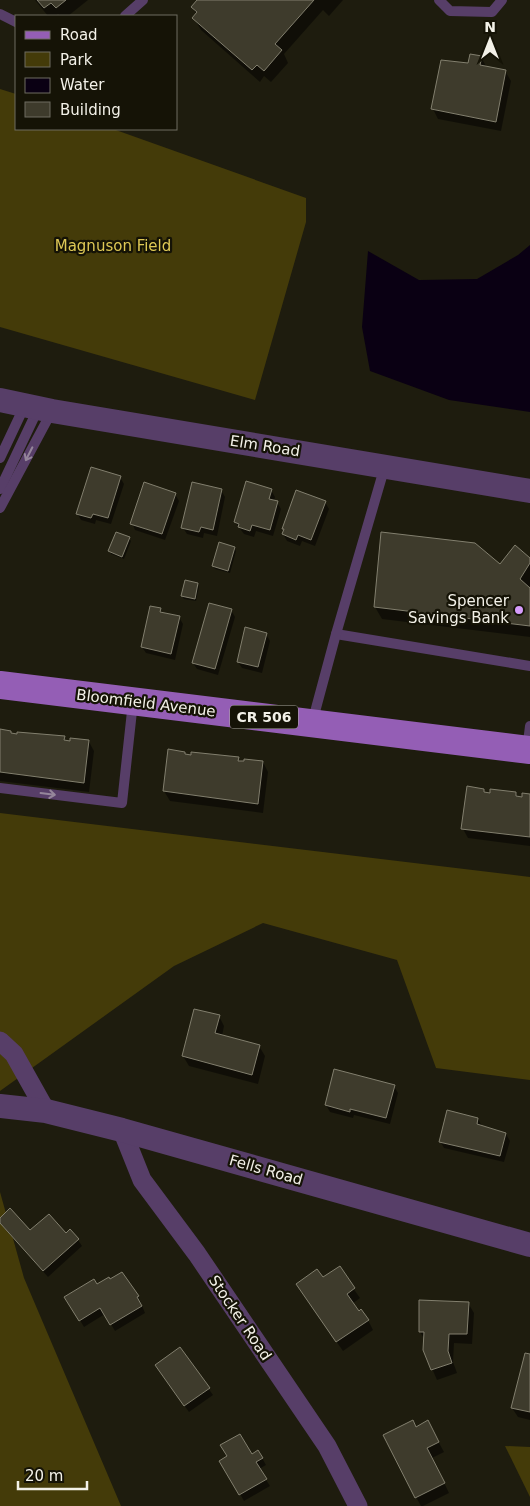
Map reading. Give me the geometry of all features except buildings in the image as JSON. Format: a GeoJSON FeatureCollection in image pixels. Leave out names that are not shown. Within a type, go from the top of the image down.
{"type":"FeatureCollection","features":[{"type":"Feature","properties":{"kind":"main road","name":"Bloomfield Avenue"},"geometry":{"type":"LineString","coordinates":[[0,685],[312,723],[529,742]]}},
{"type":"Feature","properties":{"kind":"street","name":"Elm Road"},"geometry":{"type":"LineString","coordinates":[[0,400],[530,491]]}},
{"type":"Feature","properties":{"kind":"street"},"geometry":{"type":"LineString","coordinates":[[0,1041],[14,1054],[46,1111]]}},
{"type":"Feature","properties":{"kind":"street","name":"Fells Road"},"geometry":{"type":"LineString","coordinates":[[0,1106],[46,1111],[122,1130],[530,1245]]}},
{"type":"Feature","properties":{"kind":"street","name":"Stocker Road"},"geometry":{"type":"LineString","coordinates":[[122,1130],[142,1180],[196,1254],[327,1446],[358,1506]]}},
{"type":"Feature","properties":{"kind":"lane"},"geometry":{"type":"LineString","coordinates":[[126,15],[143,0]]}},
{"type":"Feature","properties":{"kind":"lane"},"geometry":{"type":"LineString","coordinates":[[439,0],[450,11],[492,12],[502,0]]}},
{"type":"Feature","properties":{"kind":"lane"},"geometry":{"type":"LineString","coordinates":[[0,14],[15,22]]}},
{"type":"Feature","properties":{"kind":"lane"},"geometry":{"type":"LineString","coordinates":[[0,458],[38,408]]}},
{"type":"Feature","properties":{"kind":"lane"},"geometry":{"type":"LineString","coordinates":[[0,489],[38,408]]}},
{"type":"Feature","properties":{"kind":"lane"},"geometry":{"type":"LineString","coordinates":[[0,508],[38,408]]}},
{"type":"Feature","properties":{"kind":"lane"},"geometry":{"type":"LineString","coordinates":[[312,723],[385,466]]}},
{"type":"Feature","properties":{"kind":"lane"},"geometry":{"type":"LineString","coordinates":[[336,634],[530,666]]}},
{"type":"Feature","properties":{"kind":"lane"},"geometry":{"type":"LineString","coordinates":[[0,788],[122,803],[133,702]]}},
{"type":"Feature","properties":{"kind":"green space","name":"Magnuson Field"},"geometry":{"type":"Polygon","coordinates":[[[0,89],[15,94],[15,130],[116,130],[306,198],[306,222],[255,400],[0,327],[0,89]]]}},
{"type":"Feature","properties":{"kind":"green space"},"geometry":{"type":"Polygon","coordinates":[[[0,813],[530,877],[530,1080],[436,1068],[397,960],[263,923],[174,966],[0,1091],[0,813]]]}},
{"type":"Feature","properties":{"kind":"green space"},"geometry":{"type":"Polygon","coordinates":[[[0,1192],[24,1278],[121,1506],[0,1506],[0,1192]]]}},
{"type":"Feature","properties":{"kind":"green space"},"geometry":{"type":"Polygon","coordinates":[[[505,1446],[530,1447],[530,1497],[505,1446]]]}},
{"type":"Feature","properties":{"kind":"water"},"geometry":{"type":"Polygon","coordinates":[[[530,245],[530,412],[449,400],[370,371],[362,327],[368,251],[419,280],[477,279],[518,255],[530,245]]]}},
{"type":"Feature","properties":{"kind":"place","name":"Spencer Savings Bank"},"geometry":{"type":"Point","coordinates":[519,610]}}]}
